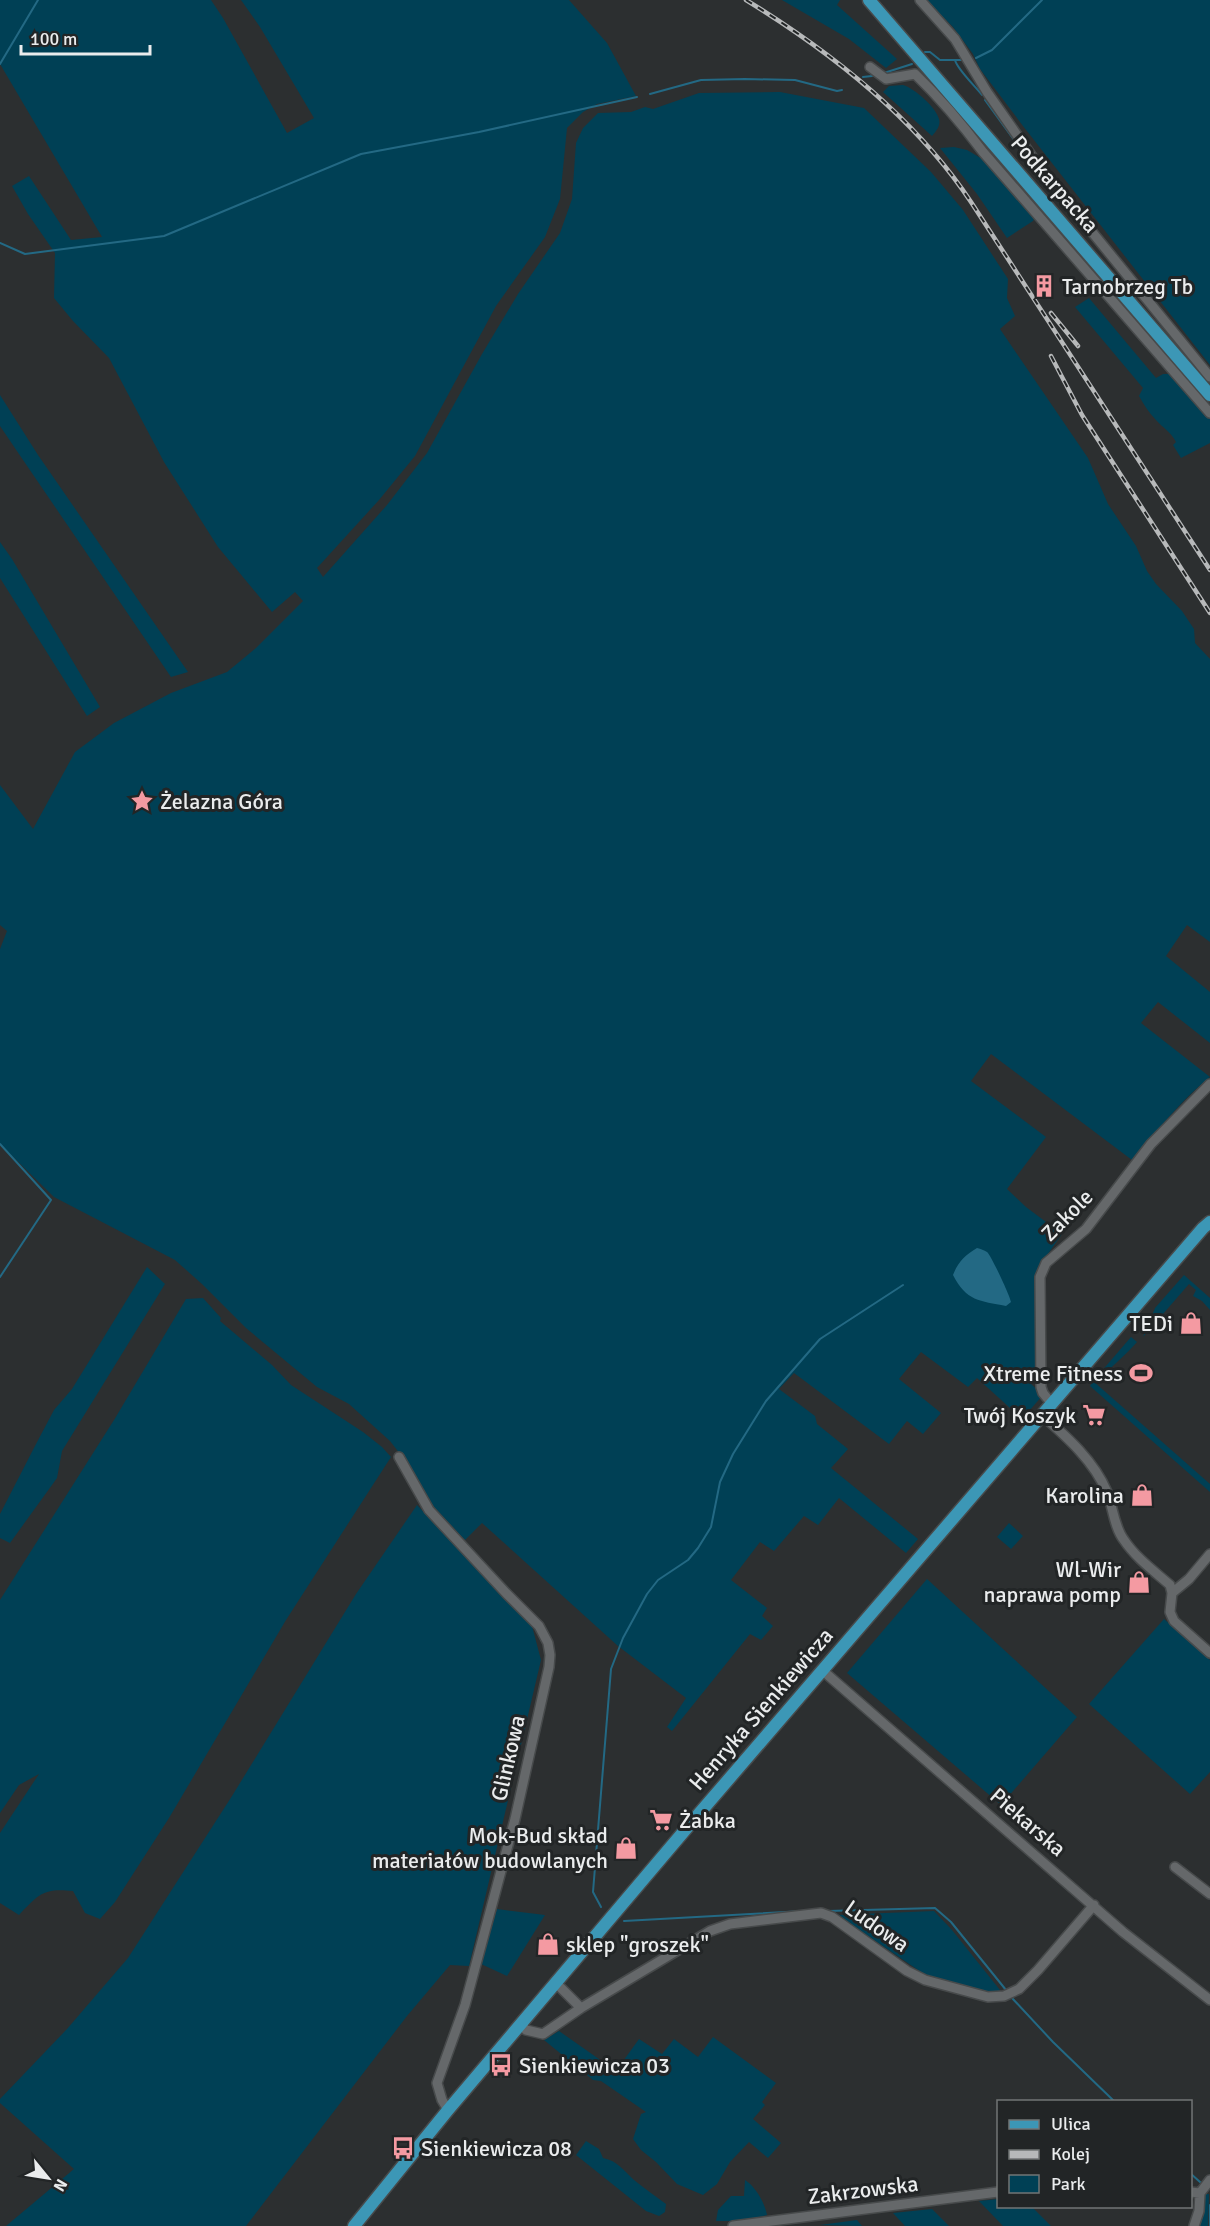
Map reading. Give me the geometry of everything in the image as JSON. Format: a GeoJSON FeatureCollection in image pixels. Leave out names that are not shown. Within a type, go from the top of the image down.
{"type":"FeatureCollection","features":[{"type":"Feature","properties":{"kind":"main road","name":"Podkarpacka"},"geometry":{"type":"LineString","coordinates":[[871,1],[1210,395]]}},
{"type":"Feature","properties":{"kind":"main road","name":"Henryka Sienkiewicza"},"geometry":{"type":"LineString","coordinates":[[354,2226],[555,1982],[1210,1222]]}},
{"type":"Feature","properties":{"kind":"main road","name":"Henryka Sienkiewicza"},"geometry":{"type":"LineString","coordinates":[[1193,1240],[1210,1232]]}},
{"type":"Feature","properties":{"kind":"street"},"geometry":{"type":"LineString","coordinates":[[920,0],[962,49],[987,92],[1041,168],[1210,377]]}},
{"type":"Feature","properties":{"kind":"street"},"geometry":{"type":"LineString","coordinates":[[870,67],[886,78],[915,74],[935,94],[1210,413]]}},
{"type":"Feature","properties":{"kind":"street","name":"Zakole"},"geometry":{"type":"LineString","coordinates":[[1052,1404],[1041,1387],[1040,1277],[1042,1270],[1052,1258],[1086,1229],[1151,1144],[1210,1084]]}},
{"type":"Feature","properties":{"kind":"street"},"geometry":{"type":"LineString","coordinates":[[1042,1415],[1074,1443],[1098,1476],[1107,1493],[1122,1537],[1133,1553],[1170,1585],[1172,1593],[1170,1612],[1174,1621],[1210,1653]]}},
{"type":"Feature","properties":{"kind":"street","name":"Glinkowa"},"geometry":{"type":"LineString","coordinates":[[399,1457],[429,1510],[539,1626],[548,1643],[550,1655],[515,1819],[465,2005],[437,2083],[448,2110]]}},
{"type":"Feature","properties":{"kind":"street"},"geometry":{"type":"LineString","coordinates":[[1172,1593],[1189,1579],[1210,1554]]}},
{"type":"Feature","properties":{"kind":"street","name":"Piekarska"},"geometry":{"type":"LineString","coordinates":[[822,1671],[1140,1946],[1210,2000]]}},
{"type":"Feature","properties":{"kind":"street"},"geometry":{"type":"LineString","coordinates":[[1175,1867],[1210,1894]]}},
{"type":"Feature","properties":{"kind":"street","name":"Ludowa"},"geometry":{"type":"LineString","coordinates":[[520,2024],[526,2030],[543,2034],[581,2008],[710,1931],[730,1924],[821,1914],[832,1917],[907,1971],[926,1980],[988,1997],[1004,1996],[1019,1989],[1038,1970],[1094,1905]]}},
{"type":"Feature","properties":{"kind":"street"},"geometry":{"type":"LineString","coordinates":[[555,1982],[581,2008]]}},
{"type":"Feature","properties":{"kind":"street"},"geometry":{"type":"LineString","coordinates":[[1194,2226],[1199,2211],[1196,2192],[1210,2180]]}},
{"type":"Feature","properties":{"kind":"street","name":"Zakrzowska"},"geometry":{"type":"LineString","coordinates":[[733,2226],[997,2192]]}},
{"type":"Feature","properties":{"kind":"green space"},"geometry":{"type":"Polygon","coordinates":[[[0,0],[211,0],[287,133],[314,118],[260,27],[241,0],[569,0],[607,43],[636,96],[597,104],[583,112],[567,128],[560,199],[545,237],[496,306],[415,456],[379,500],[317,568],[323,577],[387,505],[427,453],[518,294],[560,233],[572,199],[576,143],[583,128],[598,113],[631,112],[645,107],[653,109],[699,93],[780,92],[864,108],[931,172],[963,210],[1008,279],[1007,298],[1015,316],[1000,329],[1088,458],[1108,504],[1136,546],[1147,571],[1182,611],[1194,629],[1195,643],[1210,659],[1210,942],[1187,925],[1166,956],[1210,992],[1210,1043],[1158,1002],[1141,1023],[1210,1077],[1179,1106],[1132,1160],[991,1054],[971,1081],[1046,1137],[1007,1189],[1026,1207],[1062,1234],[1038,1268],[1036,1277],[1037,1372],[1030,1377],[1019,1373],[1043,1395],[1022,1419],[977,1378],[968,1387],[921,1352],[899,1379],[941,1413],[923,1434],[907,1421],[889,1444],[794,1373],[779,1389],[815,1416],[817,1424],[848,1449],[831,1468],[918,1539],[906,1553],[839,1498],[818,1525],[804,1516],[774,1551],[760,1542],[731,1580],[767,1608],[762,1616],[773,1626],[761,1640],[750,1634],[672,1731],[667,1727],[686,1698],[618,1646],[482,1523],[465,1540],[434,1507],[411,1468],[390,1441],[349,1404],[317,1387],[246,1328],[175,1260],[54,1197],[0,1144],[0,949],[7,931],[0,925],[0,785],[33,829],[75,752],[114,723],[171,693],[227,672],[256,648],[303,601],[295,592],[272,612],[218,547],[164,462],[109,358],[54,298],[55,253],[12,186],[29,176],[71,240],[102,237],[0,64],[0,0]]]}},
{"type":"Feature","properties":{"kind":"green space"},"geometry":{"type":"Polygon","coordinates":[[[782,0],[840,0],[837,5],[897,59],[886,68],[849,39],[782,0]]]}},
{"type":"Feature","properties":{"kind":"green space"},"geometry":{"type":"Polygon","coordinates":[[[926,0],[1210,0],[1210,365],[1023,126],[980,69],[973,54],[953,27],[926,0]]]}},
{"type":"Feature","properties":{"kind":"green space"},"geometry":{"type":"Polygon","coordinates":[[[903,85],[924,99],[937,114],[939,124],[932,136],[883,92],[889,86],[903,85]]]}},
{"type":"Feature","properties":{"kind":"green space"},"geometry":{"type":"Polygon","coordinates":[[[954,147],[967,150],[984,160],[1034,219],[1033,221],[1007,238],[977,194],[940,148],[954,147]]]}},
{"type":"Feature","properties":{"kind":"green space"},"geometry":{"type":"Polygon","coordinates":[[[1089,298],[1156,378],[1163,374],[1170,374],[1210,419],[1210,443],[1181,458],[1173,445],[1176,442],[1174,439],[1151,415],[1139,396],[1143,388],[1075,307],[1089,298]]]}},
{"type":"Feature","properties":{"kind":"green space"},"geometry":{"type":"Polygon","coordinates":[[[0,395],[38,455],[188,672],[171,677],[21,457],[0,426],[0,395]]]}},
{"type":"Feature","properties":{"kind":"green space"},"geometry":{"type":"Polygon","coordinates":[[[0,542],[100,707],[87,716],[0,578],[0,542]]]}},
{"type":"Feature","properties":{"kind":"green space"},"geometry":{"type":"Polygon","coordinates":[[[147,1267],[165,1284],[62,1451],[57,1478],[10,1543],[0,1538],[0,1514],[54,1410],[72,1389],[147,1267]]]}},
{"type":"Feature","properties":{"kind":"green space"},"geometry":{"type":"Polygon","coordinates":[[[1184,1275],[1210,1298],[1210,1310],[1202,1301],[1193,1296],[1196,1290],[1189,1284],[1143,1337],[1155,1308],[1184,1275]]]}},
{"type":"Feature","properties":{"kind":"green space"},"geometry":{"type":"Polygon","coordinates":[[[203,1298],[221,1318],[220,1321],[272,1365],[291,1385],[363,1432],[391,1457],[286,1620],[169,1818],[115,1902],[100,1919],[85,1913],[73,1891],[55,1891],[37,1897],[19,1915],[0,1903],[0,1833],[39,1774],[19,1785],[0,1813],[0,1600],[114,1420],[186,1299],[203,1298]]]}},
{"type":"Feature","properties":{"kind":"green space"},"geometry":{"type":"Polygon","coordinates":[[[1131,1337],[1137,1342],[1104,1375],[1100,1373],[1131,1337]]]}},
{"type":"Feature","properties":{"kind":"green space"},"geometry":{"type":"Polygon","coordinates":[[[1093,1381],[1210,1484],[1210,1492],[1090,1386],[1093,1381]]]}},
{"type":"Feature","properties":{"kind":"green space"},"geometry":{"type":"Polygon","coordinates":[[[417,1505],[532,1626],[541,1660],[469,1966],[450,1965],[407,2016],[246,2226],[6,2226],[74,2169],[0,2103],[0,2099],[67,2029],[128,1958],[232,1796],[356,1594],[417,1505]]]}},
{"type":"Feature","properties":{"kind":"green space"},"geometry":{"type":"Polygon","coordinates":[[[1009,1523],[1023,1536],[1011,1549],[997,1537],[1009,1523]]]}},
{"type":"Feature","properties":{"kind":"green space"},"geometry":{"type":"Polygon","coordinates":[[[927,1579],[1077,1717],[1001,1805],[847,1673],[927,1579]]]}},
{"type":"Feature","properties":{"kind":"green space"},"geometry":{"type":"Polygon","coordinates":[[[1164,1619],[1210,1660],[1210,1772],[1190,1794],[1089,1704],[1164,1619]]]}},
{"type":"Feature","properties":{"kind":"green space"},"geometry":{"type":"Polygon","coordinates":[[[497,1909],[545,1915],[507,1976],[481,1964],[497,1909]]]}},
{"type":"Feature","properties":{"kind":"green space"},"geometry":{"type":"Polygon","coordinates":[[[934,1911],[1000,1990],[998,1993],[987,1993],[924,1974],[837,1915],[934,1911]]]}},
{"type":"Feature","properties":{"kind":"green space"},"geometry":{"type":"Polygon","coordinates":[[[559,2031],[616,2071],[639,2039],[662,2054],[674,2039],[698,2057],[713,2037],[776,2083],[762,2102],[765,2105],[753,2119],[781,2143],[768,2158],[749,2142],[730,2162],[717,2184],[703,2195],[677,2184],[641,2150],[633,2139],[641,2114],[646,2112],[601,2081],[593,2080],[544,2040],[559,2031]]]}},
{"type":"Feature","properties":{"kind":"green space"},"geometry":{"type":"Polygon","coordinates":[[[586,2141],[599,2149],[603,2158],[616,2164],[666,2204],[665,2212],[659,2216],[646,2211],[576,2155],[586,2141]]]}},
{"type":"Feature","properties":{"kind":"green space"},"geometry":{"type":"Polygon","coordinates":[[[745,2180],[759,2195],[767,2215],[743,2221],[716,2221],[718,2210],[731,2196],[744,2196],[745,2180]]]}},
{"type":"Feature","properties":{"kind":"green space"},"geometry":{"type":"Polygon","coordinates":[[[1205,2194],[1209,2194],[1208,2226],[1197,2226],[1205,2194]]]}},
{"type":"Feature","properties":{"kind":"green space"},"geometry":{"type":"Polygon","coordinates":[[[997,2199],[997,2208],[1033,2208],[1051,2226],[1003,2226],[979,2201],[997,2199]]]}},
{"type":"Feature","properties":{"kind":"green space"},"geometry":{"type":"Polygon","coordinates":[[[932,2209],[949,2226],[905,2226],[893,2213],[932,2209]]]}},
{"type":"Feature","properties":{"kind":"green space"},"geometry":{"type":"Polygon","coordinates":[[[857,2220],[862,2226],[820,2225],[857,2220]]]}},
{"type":"Feature","properties":{"kind":"shaded area"},"geometry":{"type":"Polygon","coordinates":[[[977,1248],[987,1252],[996,1268],[1011,1302],[1006,1306],[981,1301],[969,1295],[953,1275],[962,1259],[977,1248]]]}},
{"type":"Feature","properties":{"kind":"waterway"},"geometry":{"type":"LineString","coordinates":[[0,64],[38,0]]}},
{"type":"Feature","properties":{"kind":"waterway"},"geometry":{"type":"LineString","coordinates":[[976,58],[992,50],[1042,0]]}},
{"type":"Feature","properties":{"kind":"waterway"},"geometry":{"type":"LineString","coordinates":[[925,52],[930,52],[940,60],[963,60]]}},
{"type":"Feature","properties":{"kind":"waterway"},"geometry":{"type":"LineString","coordinates":[[955,60],[982,95]]}},
{"type":"Feature","properties":{"kind":"waterway"},"geometry":{"type":"LineString","coordinates":[[884,73],[912,64]]}},
{"type":"Feature","properties":{"kind":"waterway"},"geometry":{"type":"LineString","coordinates":[[863,77],[872,76]]}},
{"type":"Feature","properties":{"kind":"waterway"},"geometry":{"type":"LineString","coordinates":[[650,94],[701,80],[745,79],[795,80],[837,91],[842,90]]}},
{"type":"Feature","properties":{"kind":"waterway"},"geometry":{"type":"LineString","coordinates":[[0,243],[25,254],[164,236],[361,154],[479,132],[637,97]]}},
{"type":"Feature","properties":{"kind":"waterway"},"geometry":{"type":"LineString","coordinates":[[985,100],[1039,174],[1104,253]]}},
{"type":"Feature","properties":{"kind":"waterway"},"geometry":{"type":"LineString","coordinates":[[1162,325],[1196,367]]}},
{"type":"Feature","properties":{"kind":"waterway"},"geometry":{"type":"LineString","coordinates":[[0,1144],[51,1200],[0,1277]]}},
{"type":"Feature","properties":{"kind":"waterway"},"geometry":{"type":"LineString","coordinates":[[601,1907],[593,1892],[611,1669],[623,1638],[647,1594],[658,1580],[688,1560],[711,1527],[720,1482],[733,1454],[766,1401],[820,1339],[903,1285]]}},
{"type":"Feature","properties":{"kind":"waterway"},"geometry":{"type":"LineString","coordinates":[[828,1911],[935,1908],[951,1922],[1006,1990]]}},
{"type":"Feature","properties":{"kind":"waterway"},"geometry":{"type":"LineString","coordinates":[[624,1921],[804,1911]]}},
{"type":"Feature","properties":{"kind":"waterway"},"geometry":{"type":"LineString","coordinates":[[1012,1998],[1053,2042],[1113,2100]]}},
{"type":"Feature","properties":{"kind":"waterway"},"geometry":{"type":"LineString","coordinates":[[1192,2175],[1200,2182]]}},
{"type":"Feature","properties":{"kind":"waterway"},"geometry":{"type":"LineString","coordinates":[[1210,2205],[1210,2226]]}},
{"type":"Feature","properties":{"kind":"railway"},"geometry":{"type":"LineString","coordinates":[[746,0],[840,64],[898,114],[949,171],[1210,570]]}},
{"type":"Feature","properties":{"kind":"railway"},"geometry":{"type":"LineString","coordinates":[[1051,313],[1078,346]]}},
{"type":"Feature","properties":{"kind":"railway"},"geometry":{"type":"LineString","coordinates":[[1051,356],[1082,415],[1210,613]]}},
{"type":"Feature","properties":{"kind":"place","name":"Tarnobrzeg Tb"},"geometry":{"type":"Point","coordinates":[1044,286]}},
{"type":"Feature","properties":{"kind":"place","name":"Żelazna Góra"},"geometry":{"type":"Point","coordinates":[142,801]}},
{"type":"Feature","properties":{"kind":"place","name":"TEDi"},"geometry":{"type":"Point","coordinates":[1191,1323]}},
{"type":"Feature","properties":{"kind":"place","name":"Xtreme Fitness"},"geometry":{"type":"Point","coordinates":[1141,1373]}},
{"type":"Feature","properties":{"kind":"place","name":"Twój Koszyk"},"geometry":{"type":"Point","coordinates":[1094,1415]}},
{"type":"Feature","properties":{"kind":"place","name":"Karolina"},"geometry":{"type":"Point","coordinates":[1142,1495]}},
{"type":"Feature","properties":{"kind":"place","name":"Wl-Wir naprawa pomp"},"geometry":{"type":"Point","coordinates":[1139,1582]}},
{"type":"Feature","properties":{"kind":"place","name":"Żabka"},"geometry":{"type":"Point","coordinates":[661,1820]}},
{"type":"Feature","properties":{"kind":"place","name":"Mok-Bud skład materiałów budowlanych"},"geometry":{"type":"Point","coordinates":[626,1848]}},
{"type":"Feature","properties":{"kind":"place","name":"sklep \"groszek\""},"geometry":{"type":"Point","coordinates":[548,1944]}},
{"type":"Feature","properties":{"kind":"place","name":"Sienkiewicza 03"},"geometry":{"type":"Point","coordinates":[501,2065]}},
{"type":"Feature","properties":{"kind":"place","name":"Sienkiewicza 08"},"geometry":{"type":"Point","coordinates":[403,2148]}}]}
